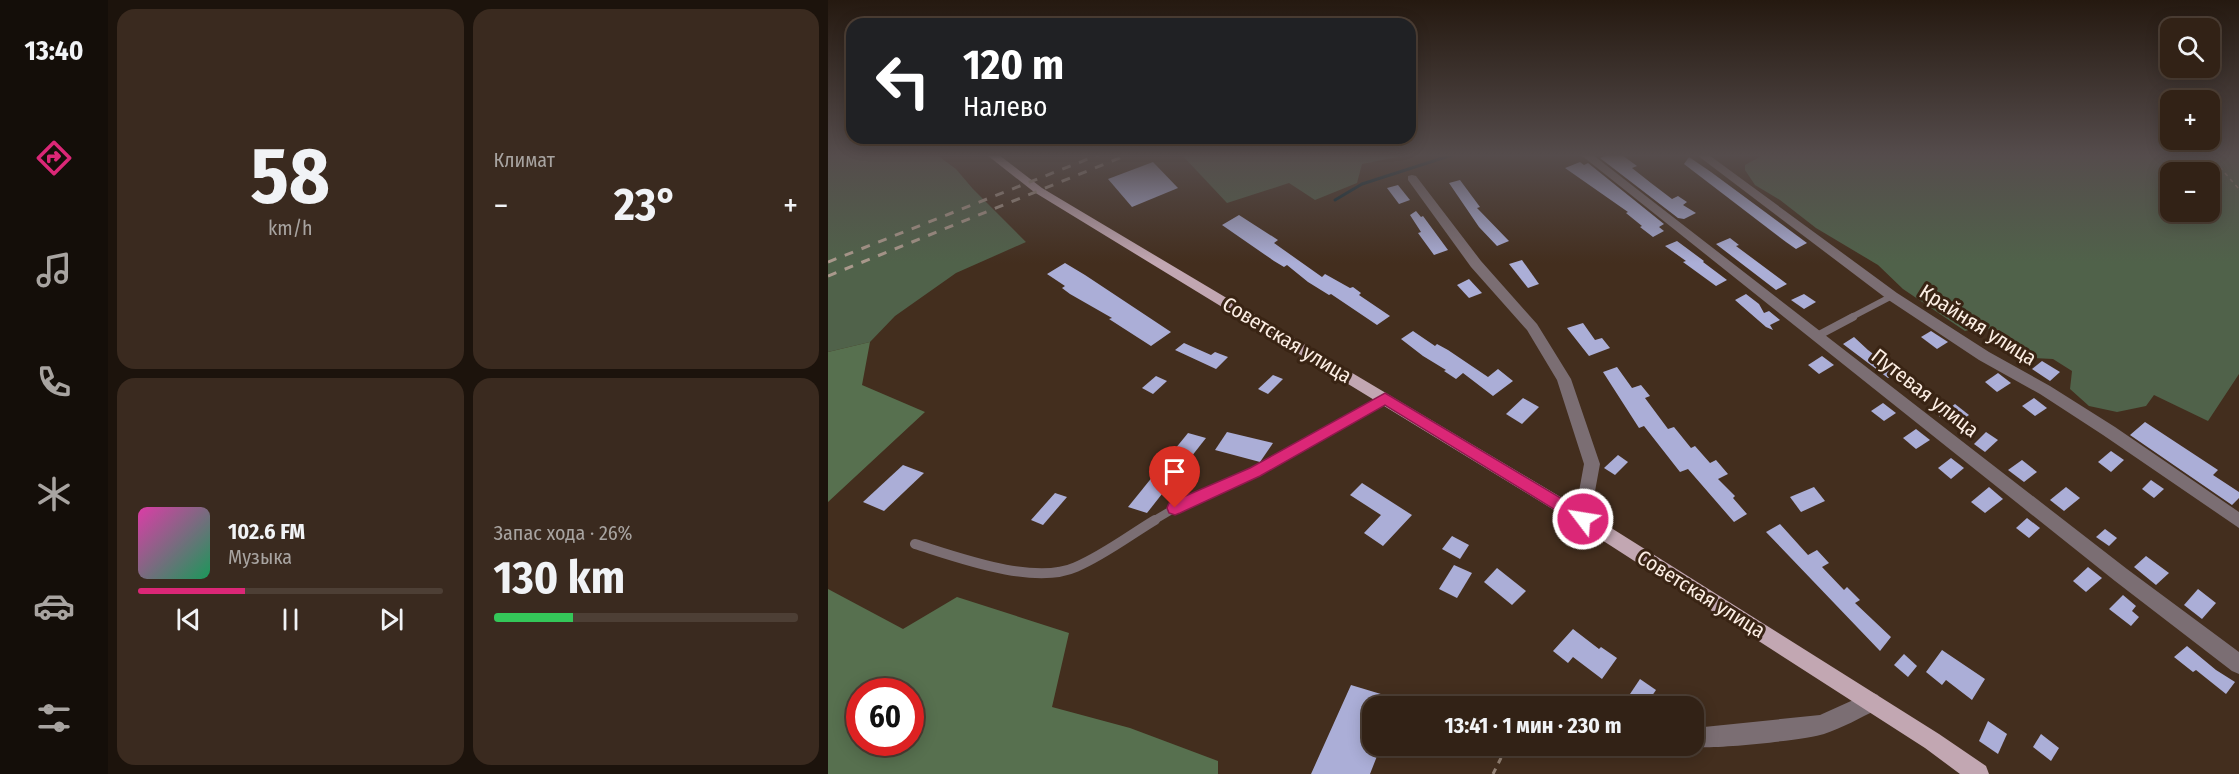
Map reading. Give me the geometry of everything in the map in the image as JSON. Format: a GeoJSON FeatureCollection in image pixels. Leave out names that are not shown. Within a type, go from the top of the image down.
{"type":"FeatureCollection","features":[{"type":"Feature","properties":{"kind":"main road","name":"Советская улица"},"geometry":{"type":"LineString","coordinates":[[1040,191],[1583,519],[1932,741],[1978,774]]}},
{"type":"Feature","properties":{"kind":"street"},"geometry":{"type":"LineString","coordinates":[[1422,191],[1476,264],[1532,327],[1564,379],[1592,464],[1583,519]]}},
{"type":"Feature","properties":{"kind":"street","name":"Путевая улица"},"geometry":{"type":"LineString","coordinates":[[1632,191],[1734,272],[1819,335],[2121,575],[2239,664]]}},
{"type":"Feature","properties":{"kind":"street","name":"Крайняя улица"},"geometry":{"type":"LineString","coordinates":[[1751,191],[1892,296],[1984,356],[2045,390],[2109,431],[2239,521]]}},
{"type":"Feature","properties":{"kind":"street"},"geometry":{"type":"LineString","coordinates":[[1704,737],[1821,724],[1870,702]]}},
{"type":"Feature","properties":{"kind":"lane"},"geometry":{"type":"LineString","coordinates":[[1819,335],[1892,296]]}},
{"type":"Feature","properties":{"kind":"lane"},"geometry":{"type":"LineString","coordinates":[[915,544],[993,568],[1047,573],[1075,568],[1175,508],[1255,472],[1385,399]]}},
{"type":"Feature","properties":{"kind":"path"},"geometry":{"type":"LineString","coordinates":[[1493,774],[1502,756]]}},
{"type":"Feature","properties":{"kind":"green space"},"geometry":{"type":"Polygon","coordinates":[[[828,191],[975,191],[1026,242],[956,273],[895,316],[870,342],[828,352],[828,191]]]}},
{"type":"Feature","properties":{"kind":"green space"},"geometry":{"type":"Polygon","coordinates":[[[1216,191],[1264,191],[1227,203],[1216,191]]]}},
{"type":"Feature","properties":{"kind":"green space"},"geometry":{"type":"Polygon","coordinates":[[[1301,191],[1337,191],[1315,200],[1301,191]]]}},
{"type":"Feature","properties":{"kind":"green space"},"geometry":{"type":"Polygon","coordinates":[[[1765,191],[2160,191],[2160,222],[2220,222],[2220,191],[2239,191],[2239,374],[2208,421],[2154,395],[2146,406],[2117,412],[2089,406],[2070,389],[2072,371],[2053,359],[2033,358],[2011,345],[1993,330],[1982,327],[1965,331],[1903,289],[1878,265],[1816,228],[1765,191]]]}},
{"type":"Feature","properties":{"kind":"green space"},"geometry":{"type":"Polygon","coordinates":[[[870,342],[862,385],[925,412],[828,502],[828,352],[870,342]]]}},
{"type":"Feature","properties":{"kind":"green space"},"geometry":{"type":"Polygon","coordinates":[[[828,589],[903,629],[957,597],[1069,633],[1052,707],[1130,728],[1218,761],[1218,774],[828,774],[828,589]]]}},
{"type":"Feature","properties":{"kind":"building"},"geometry":{"type":"Polygon","coordinates":[[[1118,191],[1170,191],[1132,207],[1118,191]]]}},
{"type":"Feature","properties":{"kind":"building"},"geometry":{"type":"Polygon","coordinates":[[[1389,191],[1403,191],[1410,200],[1399,204],[1389,191]]]}},
{"type":"Feature","properties":{"kind":"building"},"geometry":{"type":"Polygon","coordinates":[[[1455,191],[1468,191],[1480,207],[1477,208],[1509,241],[1497,246],[1479,227],[1455,191]]]}},
{"type":"Feature","properties":{"kind":"building"},"geometry":{"type":"Polygon","coordinates":[[[1598,191],[1623,191],[1664,224],[1659,227],[1664,231],[1653,237],[1626,213],[1628,212],[1598,191]]]}},
{"type":"Feature","properties":{"kind":"building"},"geometry":{"type":"Polygon","coordinates":[[[1643,191],[1662,191],[1672,199],[1678,196],[1687,202],[1683,205],[1696,213],[1684,219],[1678,218],[1643,191]]]}},
{"type":"Feature","properties":{"kind":"building"},"geometry":{"type":"Polygon","coordinates":[[[1719,191],[1737,191],[1807,243],[1796,249],[1719,191]]]}},
{"type":"Feature","properties":{"kind":"building"},"geometry":{"type":"Polygon","coordinates":[[[1416,211],[1421,217],[1423,216],[1448,250],[1434,255],[1418,233],[1421,232],[1410,215],[1416,211]]]}},
{"type":"Feature","properties":{"kind":"building"},"geometry":{"type":"Polygon","coordinates":[[[1239,215],[1278,240],[1274,243],[1322,277],[1325,274],[1350,288],[1353,287],[1361,293],[1359,295],[1390,316],[1377,325],[1331,294],[1329,295],[1308,282],[1287,265],[1284,267],[1274,261],[1222,225],[1239,215]]]}},
{"type":"Feature","properties":{"kind":"building"},"geometry":{"type":"Polygon","coordinates":[[[1730,238],[1739,245],[1736,246],[1787,284],[1776,290],[1716,244],[1730,238]]]}},
{"type":"Feature","properties":{"kind":"building"},"geometry":{"type":"Polygon","coordinates":[[[1677,241],[1727,280],[1716,286],[1665,246],[1677,241]]]}},
{"type":"Feature","properties":{"kind":"building"},"geometry":{"type":"Polygon","coordinates":[[[1522,260],[1539,284],[1528,288],[1509,264],[1522,260]]]}},
{"type":"Feature","properties":{"kind":"building"},"geometry":{"type":"Polygon","coordinates":[[[1065,263],[1171,332],[1151,346],[1109,319],[1112,318],[1070,294],[1062,288],[1065,286],[1047,274],[1065,263]]]}},
{"type":"Feature","properties":{"kind":"building"},"geometry":{"type":"Polygon","coordinates":[[[1469,279],[1482,293],[1469,298],[1457,285],[1469,279]]]}},
{"type":"Feature","properties":{"kind":"building"},"geometry":{"type":"Polygon","coordinates":[[[1746,294],[1759,304],[1764,313],[1769,311],[1780,320],[1770,325],[1773,330],[1766,327],[1735,300],[1746,294]]]}},
{"type":"Feature","properties":{"kind":"building"},"geometry":{"type":"Polygon","coordinates":[[[1804,294],[1816,302],[1804,309],[1791,300],[1804,294]]]}},
{"type":"Feature","properties":{"kind":"building"},"geometry":{"type":"Polygon","coordinates":[[[1583,323],[1595,340],[1602,338],[1610,348],[1589,356],[1567,328],[1583,323]]]}},
{"type":"Feature","properties":{"kind":"building"},"geometry":{"type":"Polygon","coordinates":[[[1413,331],[1435,346],[1437,344],[1448,350],[1488,377],[1498,369],[1513,381],[1493,396],[1463,373],[1456,379],[1401,339],[1413,331]]]}},
{"type":"Feature","properties":{"kind":"building"},"geometry":{"type":"Polygon","coordinates":[[[1931,331],[1948,342],[1937,349],[1921,337],[1931,331]]]}},
{"type":"Feature","properties":{"kind":"building"},"geometry":{"type":"Polygon","coordinates":[[[1854,337],[1897,372],[1888,378],[1843,344],[1854,337]]]}},
{"type":"Feature","properties":{"kind":"building"},"geometry":{"type":"Polygon","coordinates":[[[1184,343],[1211,355],[1215,352],[1228,357],[1216,369],[1175,350],[1184,343]]]}},
{"type":"Feature","properties":{"kind":"building"},"geometry":{"type":"Polygon","coordinates":[[[1822,356],[1834,365],[1819,374],[1808,365],[1822,356]]]}},
{"type":"Feature","properties":{"kind":"building"},"geometry":{"type":"Polygon","coordinates":[[[2042,361],[2060,372],[2050,381],[2032,369],[2042,361]]]}},
{"type":"Feature","properties":{"kind":"building"},"geometry":{"type":"Polygon","coordinates":[[[1617,367],[1632,388],[1641,385],[1650,396],[1645,398],[1668,429],[1674,427],[1691,448],[1695,446],[1710,463],[1716,460],[1728,474],[1718,479],[1735,496],[1733,498],[1747,514],[1734,522],[1688,469],[1680,472],[1644,426],[1639,428],[1603,372],[1617,367]]]}},
{"type":"Feature","properties":{"kind":"building"},"geometry":{"type":"Polygon","coordinates":[[[1998,373],[2011,383],[1997,392],[1985,382],[1998,373]]]}},
{"type":"Feature","properties":{"kind":"building"},"geometry":{"type":"Polygon","coordinates":[[[1273,375],[1283,379],[1268,394],[1258,389],[1273,375]]]}},
{"type":"Feature","properties":{"kind":"building"},"geometry":{"type":"Polygon","coordinates":[[[1156,376],[1167,381],[1153,394],[1142,388],[1156,376]]]}},
{"type":"Feature","properties":{"kind":"building"},"geometry":{"type":"Polygon","coordinates":[[[1523,398],[1539,407],[1522,424],[1506,414],[1523,398]]]}},
{"type":"Feature","properties":{"kind":"building"},"geometry":{"type":"Polygon","coordinates":[[[2034,398],[2047,408],[2035,416],[2022,406],[2034,398]]]}},
{"type":"Feature","properties":{"kind":"building"},"geometry":{"type":"Polygon","coordinates":[[[1883,403],[1896,413],[1884,421],[1871,411],[1883,403]]]}},
{"type":"Feature","properties":{"kind":"building"},"geometry":{"type":"Polygon","coordinates":[[[1955,404],[1969,415],[1953,426],[1939,416],[1955,404]]]}},
{"type":"Feature","properties":{"kind":"building"},"geometry":{"type":"Polygon","coordinates":[[[2145,422],[2218,470],[2213,475],[2239,492],[2239,498],[2232,505],[2130,435],[2145,422]]]}},
{"type":"Feature","properties":{"kind":"building"},"geometry":{"type":"Polygon","coordinates":[[[1916,429],[1930,440],[1916,449],[1903,438],[1916,429]]]}},
{"type":"Feature","properties":{"kind":"building"},"geometry":{"type":"Polygon","coordinates":[[[1227,432],[1273,443],[1260,462],[1215,450],[1227,432]]]}},
{"type":"Feature","properties":{"kind":"building"},"geometry":{"type":"Polygon","coordinates":[[[1986,432],[1998,440],[1985,452],[1974,444],[1986,432]]]}},
{"type":"Feature","properties":{"kind":"building"},"geometry":{"type":"Polygon","coordinates":[[[1188,433],[1206,438],[1147,513],[1128,507],[1188,433]]]}},
{"type":"Feature","properties":{"kind":"building"},"geometry":{"type":"Polygon","coordinates":[[[2111,451],[2124,460],[2111,472],[2098,462],[2111,451]]]}},
{"type":"Feature","properties":{"kind":"building"},"geometry":{"type":"Polygon","coordinates":[[[1618,455],[1628,462],[1615,475],[1604,468],[1618,455]]]}},
{"type":"Feature","properties":{"kind":"building"},"geometry":{"type":"Polygon","coordinates":[[[1951,458],[1964,468],[1951,479],[1938,468],[1951,458]]]}},
{"type":"Feature","properties":{"kind":"building"},"geometry":{"type":"Polygon","coordinates":[[[2022,460],[2037,472],[2024,482],[2008,470],[2022,460]]]}},
{"type":"Feature","properties":{"kind":"building"},"geometry":{"type":"Polygon","coordinates":[[[903,465],[924,473],[884,511],[863,502],[903,465]]]}},
{"type":"Feature","properties":{"kind":"building"},"geometry":{"type":"Polygon","coordinates":[[[2151,480],[2164,489],[2154,498],[2142,489],[2151,480]]]}},
{"type":"Feature","properties":{"kind":"building"},"geometry":{"type":"Polygon","coordinates":[[[1362,483],[1412,515],[1383,546],[1364,533],[1381,515],[1350,495],[1362,483]]]}},
{"type":"Feature","properties":{"kind":"building"},"geometry":{"type":"Polygon","coordinates":[[[1814,487],[1825,501],[1801,512],[1790,497],[1814,487]]]}},
{"type":"Feature","properties":{"kind":"building"},"geometry":{"type":"Polygon","coordinates":[[[1989,487],[2003,499],[1985,513],[1971,502],[1989,487]]]}},
{"type":"Feature","properties":{"kind":"building"},"geometry":{"type":"Polygon","coordinates":[[[2066,487],[2080,498],[2064,511],[2050,500],[2066,487]]]}},
{"type":"Feature","properties":{"kind":"building"},"geometry":{"type":"Polygon","coordinates":[[[1055,493],[1067,497],[1043,525],[1031,520],[1055,493]]]}},
{"type":"Feature","properties":{"kind":"building"},"geometry":{"type":"Polygon","coordinates":[[[2027,518],[2040,528],[2029,538],[2016,528],[2027,518]]]}},
{"type":"Feature","properties":{"kind":"building"},"geometry":{"type":"Polygon","coordinates":[[[1780,524],[1808,555],[1817,550],[1829,563],[1822,567],[1844,590],[1847,587],[1860,600],[1855,603],[1891,637],[1880,651],[1766,532],[1780,524]]]}},
{"type":"Feature","properties":{"kind":"building"},"geometry":{"type":"Polygon","coordinates":[[[2105,529],[2117,538],[2109,546],[2096,537],[2105,529]]]}},
{"type":"Feature","properties":{"kind":"building"},"geometry":{"type":"Polygon","coordinates":[[[1452,536],[1469,545],[1460,559],[1442,549],[1452,536]]]}},
{"type":"Feature","properties":{"kind":"building"},"geometry":{"type":"Polygon","coordinates":[[[2146,556],[2169,573],[2156,585],[2134,567],[2146,556]]]}},
{"type":"Feature","properties":{"kind":"building"},"geometry":{"type":"Polygon","coordinates":[[[1454,565],[1472,573],[1457,598],[1439,589],[1454,565]]]}},
{"type":"Feature","properties":{"kind":"building"},"geometry":{"type":"Polygon","coordinates":[[[2088,567],[2102,578],[2086,592],[2073,581],[2088,567]]]}},
{"type":"Feature","properties":{"kind":"building"},"geometry":{"type":"Polygon","coordinates":[[[1497,568],[1526,591],[1512,605],[1484,582],[1497,568]]]}},
{"type":"Feature","properties":{"kind":"building"},"geometry":{"type":"Polygon","coordinates":[[[2198,589],[2216,603],[2202,619],[2184,605],[2198,589]]]}},
{"type":"Feature","properties":{"kind":"building"},"geometry":{"type":"Polygon","coordinates":[[[2123,595],[2136,606],[2132,611],[2139,617],[2131,626],[2109,609],[2123,595]]]}},
{"type":"Feature","properties":{"kind":"building"},"geometry":{"type":"Polygon","coordinates":[[[1573,629],[1599,649],[1601,647],[1617,658],[1602,679],[1573,657],[1568,663],[1553,651],[1573,629]]]}},
{"type":"Feature","properties":{"kind":"building"},"geometry":{"type":"Polygon","coordinates":[[[2187,646],[2235,682],[2226,694],[2196,670],[2193,672],[2174,657],[2187,646]]]}},
{"type":"Feature","properties":{"kind":"building"},"geometry":{"type":"Polygon","coordinates":[[[1942,650],[1985,679],[1972,700],[1946,680],[1942,685],[1926,672],[1942,650]]]}},
{"type":"Feature","properties":{"kind":"building"},"geometry":{"type":"Polygon","coordinates":[[[1904,654],[1917,666],[1908,677],[1894,665],[1904,654]]]}},
{"type":"Feature","properties":{"kind":"building"},"geometry":{"type":"Polygon","coordinates":[[[1640,679],[1656,690],[1652,696],[1629,696],[1640,679]]]}},
{"type":"Feature","properties":{"kind":"building"},"geometry":{"type":"Polygon","coordinates":[[[1351,685],[1387,696],[1362,696],[1362,756],[1377,756],[1370,774],[1311,774],[1351,685]]]}},
{"type":"Feature","properties":{"kind":"building"},"geometry":{"type":"Polygon","coordinates":[[[1988,721],[2007,734],[1998,754],[1979,741],[1988,721]]]}},
{"type":"Feature","properties":{"kind":"building"},"geometry":{"type":"Polygon","coordinates":[[[2041,734],[2059,748],[2051,761],[2033,747],[2041,734]]]}},
{"type":"Feature","properties":{"kind":"waterway"},"geometry":{"type":"LineString","coordinates":[[1335,200],[1350,191]]}},
{"type":"Feature","properties":{"kind":"railway"},"geometry":{"type":"LineString","coordinates":[[828,262],[1007,191]]}},
{"type":"Feature","properties":{"kind":"railway"},"geometry":{"type":"LineString","coordinates":[[828,276],[1038,191]]}},
{"type":"Feature","properties":{"kind":"route"},"geometry":{"type":"LineString","coordinates":[[1175,508],[1255,472],[1385,399],[1583,519]]}}]}
